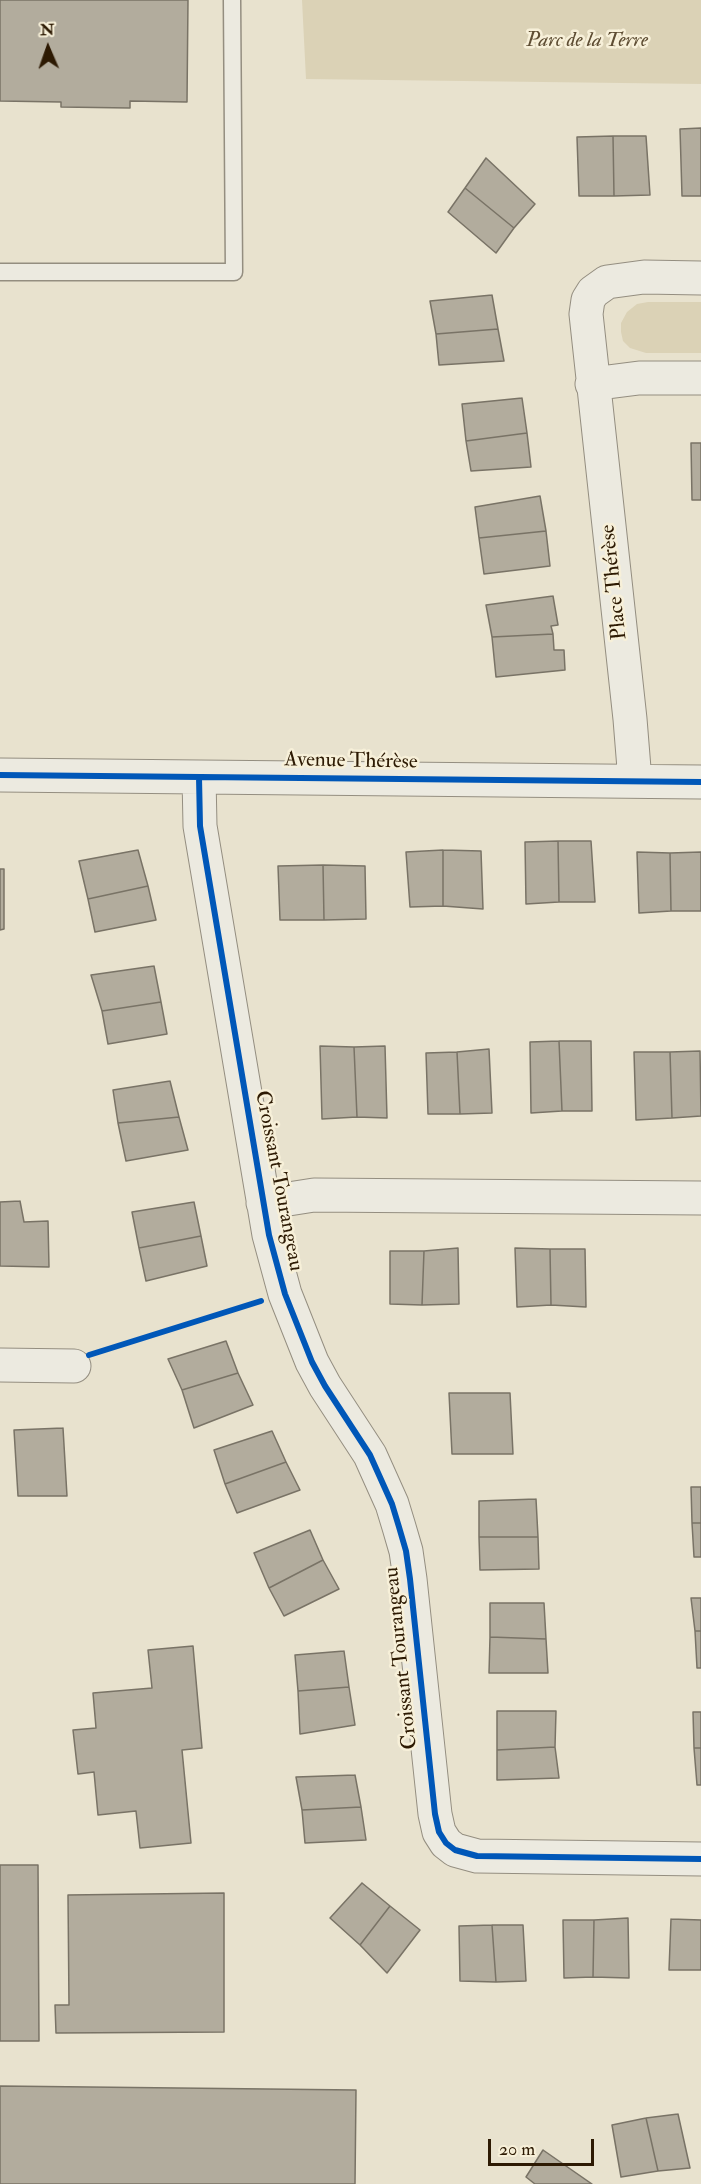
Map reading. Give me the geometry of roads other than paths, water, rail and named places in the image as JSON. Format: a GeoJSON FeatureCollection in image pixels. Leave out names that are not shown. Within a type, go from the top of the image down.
{"type":"FeatureCollection","features":[{"type":"Feature","properties":{"kind":"street","name":"Place Thérèse"},"geometry":{"type":"LineString","coordinates":[[634,781],[630,719],[586,314],[588,300],[593,292],[607,282],[644,277],[701,278]]}},
{"type":"Feature","properties":{"kind":"street"},"geometry":{"type":"LineString","coordinates":[[592,384],[639,378],[701,378]]}},
{"type":"Feature","properties":{"kind":"street","name":"Avenue Thérèse"},"geometry":{"type":"LineString","coordinates":[[0,775],[701,782]]}},
{"type":"Feature","properties":{"kind":"street","name":"Croissant Tourangeau"},"geometry":{"type":"LineString","coordinates":[[199,777],[200,826],[263,1203],[282,1284],[309,1354],[325,1386],[370,1455],[392,1504],[404,1543],[414,1614],[435,1814],[439,1832],[447,1843],[464,1854],[477,1856],[701,1859]]}},
{"type":"Feature","properties":{"kind":"street","name":"Croissant Tourangeau"},"geometry":{"type":"LineString","coordinates":[[263,1203],[314,1195],[701,1198]]}},
{"type":"Feature","properties":{"kind":"street"},"geometry":{"type":"LineString","coordinates":[[0,1365],[74,1366]]}},
{"type":"Feature","properties":{"kind":"lane"},"geometry":{"type":"LineString","coordinates":[[0,272],[234,272],[232,0]]}},
{"type":"Feature","properties":{"kind":"park label","name":"Parc de la Terre"},"geometry":{"type":"Point","coordinates":[587,41]}}]}
